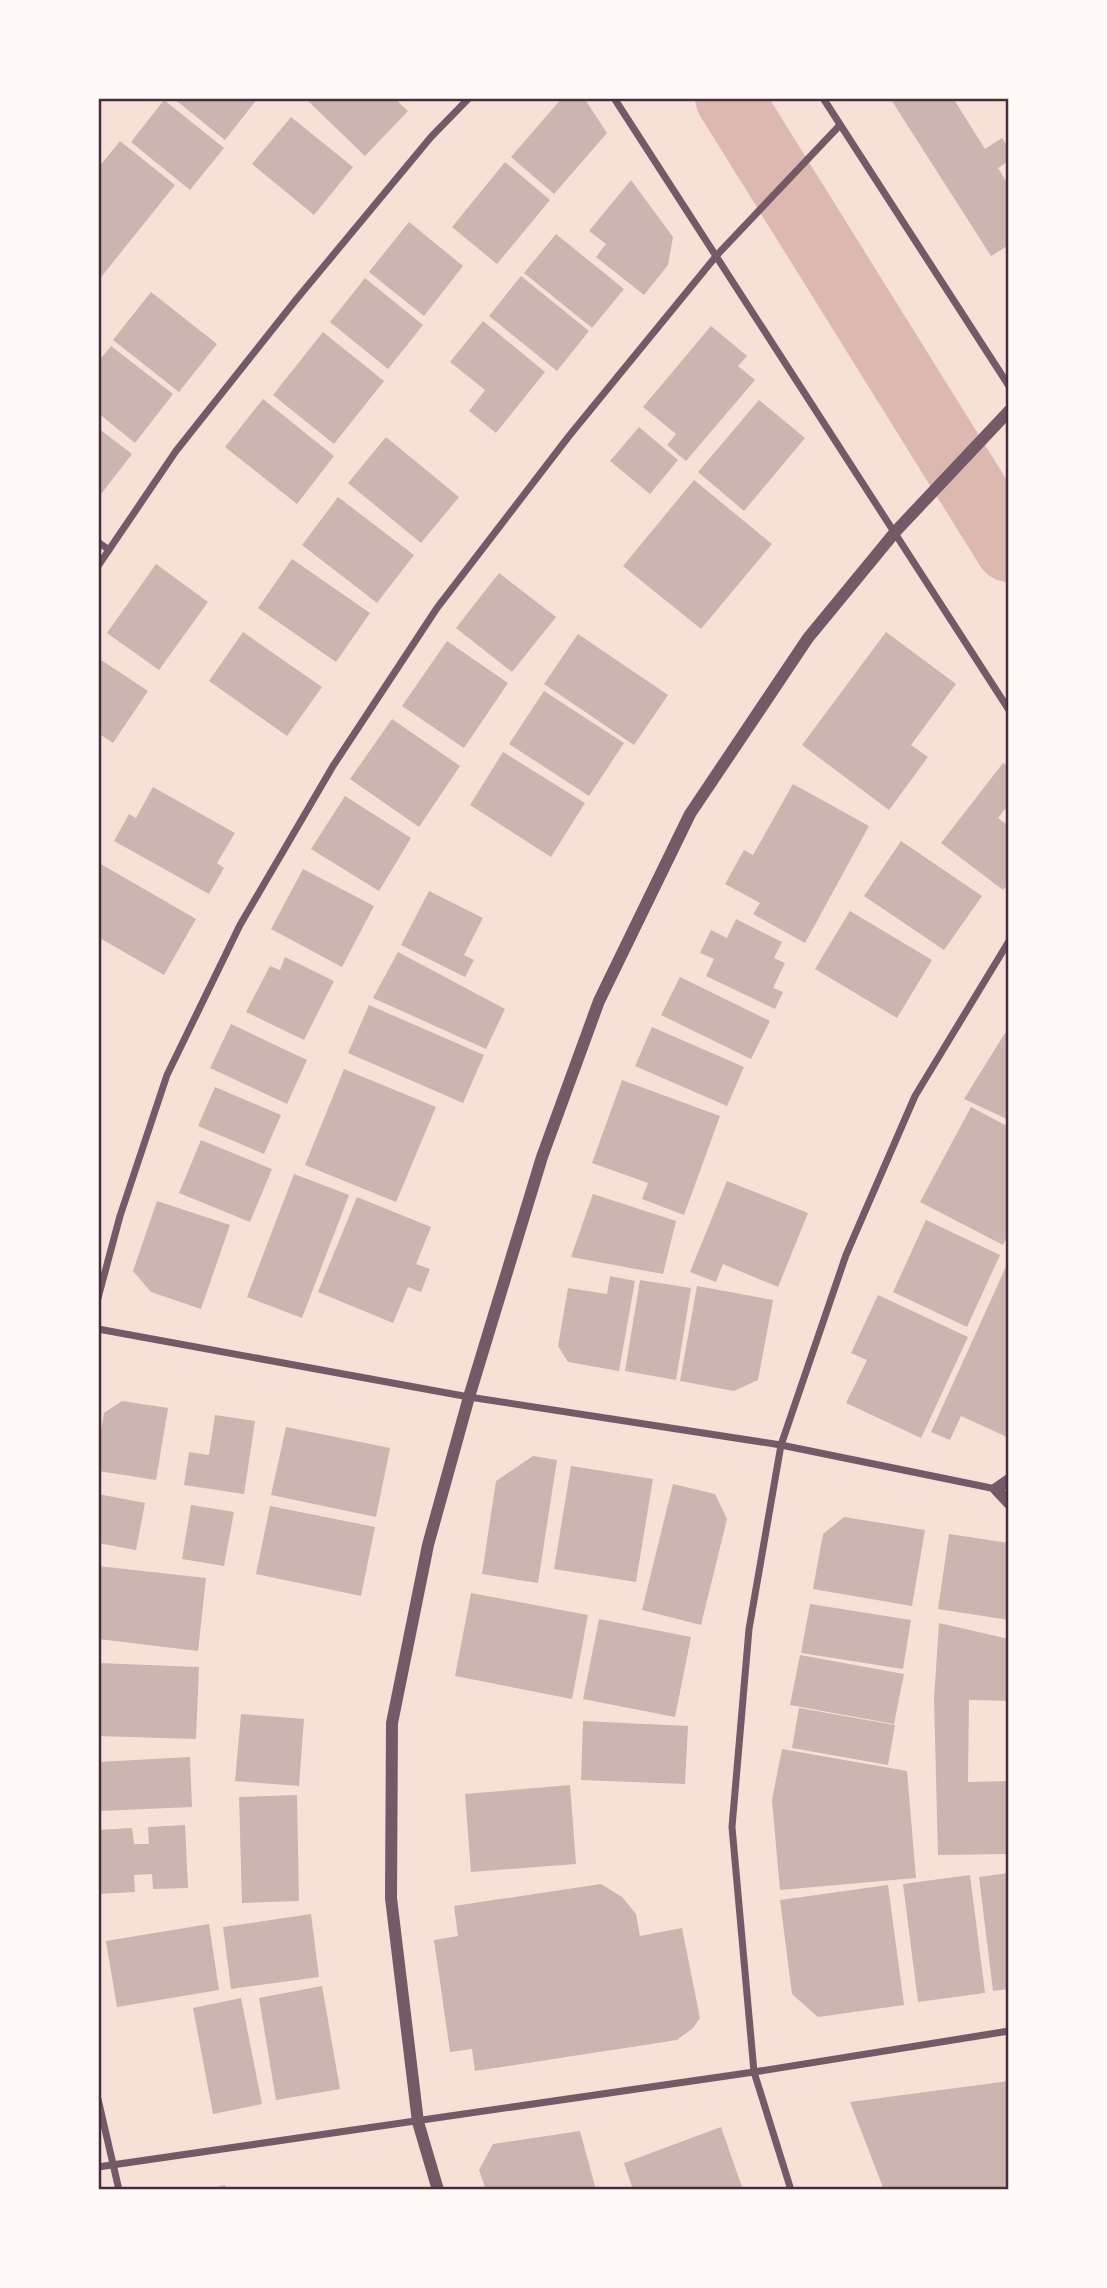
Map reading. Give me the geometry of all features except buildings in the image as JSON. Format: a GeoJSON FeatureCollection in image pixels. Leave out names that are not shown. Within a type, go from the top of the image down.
{"type":"FeatureCollection","features":[{"type":"Feature","properties":{"kind":"street"},"geometry":{"type":"LineString","coordinates":[[98,566],[176,452],[431,137],[469,98]]}},
{"type":"Feature","properties":{"kind":"street"},"geometry":{"type":"LineString","coordinates":[[614,98],[718,255],[1009,710]]}},
{"type":"Feature","properties":{"kind":"street"},"geometry":{"type":"LineString","coordinates":[[824,98],[1009,386]]}},
{"type":"Feature","properties":{"kind":"street"},"geometry":{"type":"LineString","coordinates":[[98,1298],[120,1216],[167,1075],[240,926],[333,766],[437,608],[569,436],[718,255],[840,125]]}},
{"type":"Feature","properties":{"kind":"street"},"geometry":{"type":"LineString","coordinates":[[438,2190],[418,2122],[391,1898],[392,1723],[428,1545],[468,1397],[542,1157],[599,1001],[690,814],[808,638],[896,531],[1009,411]]}},
{"type":"Feature","properties":{"kind":"street"},"geometry":{"type":"LineString","coordinates":[[98,542],[109,550]]}},
{"type":"Feature","properties":{"kind":"street"},"geometry":{"type":"LineString","coordinates":[[791,2190],[754,2072],[732,1827],[749,1629],[781,1445],[846,1255],[915,1096],[1009,941]]}},
{"type":"Feature","properties":{"kind":"street"},"geometry":{"type":"LineString","coordinates":[[98,1329],[468,1397],[781,1445],[996,1489],[1009,1503]]}},
{"type":"Feature","properties":{"kind":"street"},"geometry":{"type":"LineString","coordinates":[[996,1489],[1009,1480]]}},
{"type":"Feature","properties":{"kind":"street"},"geometry":{"type":"LineString","coordinates":[[98,2167],[754,2072],[1009,2031]]}},
{"type":"Feature","properties":{"kind":"street"},"geometry":{"type":"LineString","coordinates":[[98,2099],[119,2190]]}},
{"type":"Feature","properties":{"kind":"waterway"},"geometry":{"type":"LineString","coordinates":[[729,98],[1009,548]]}}]}
